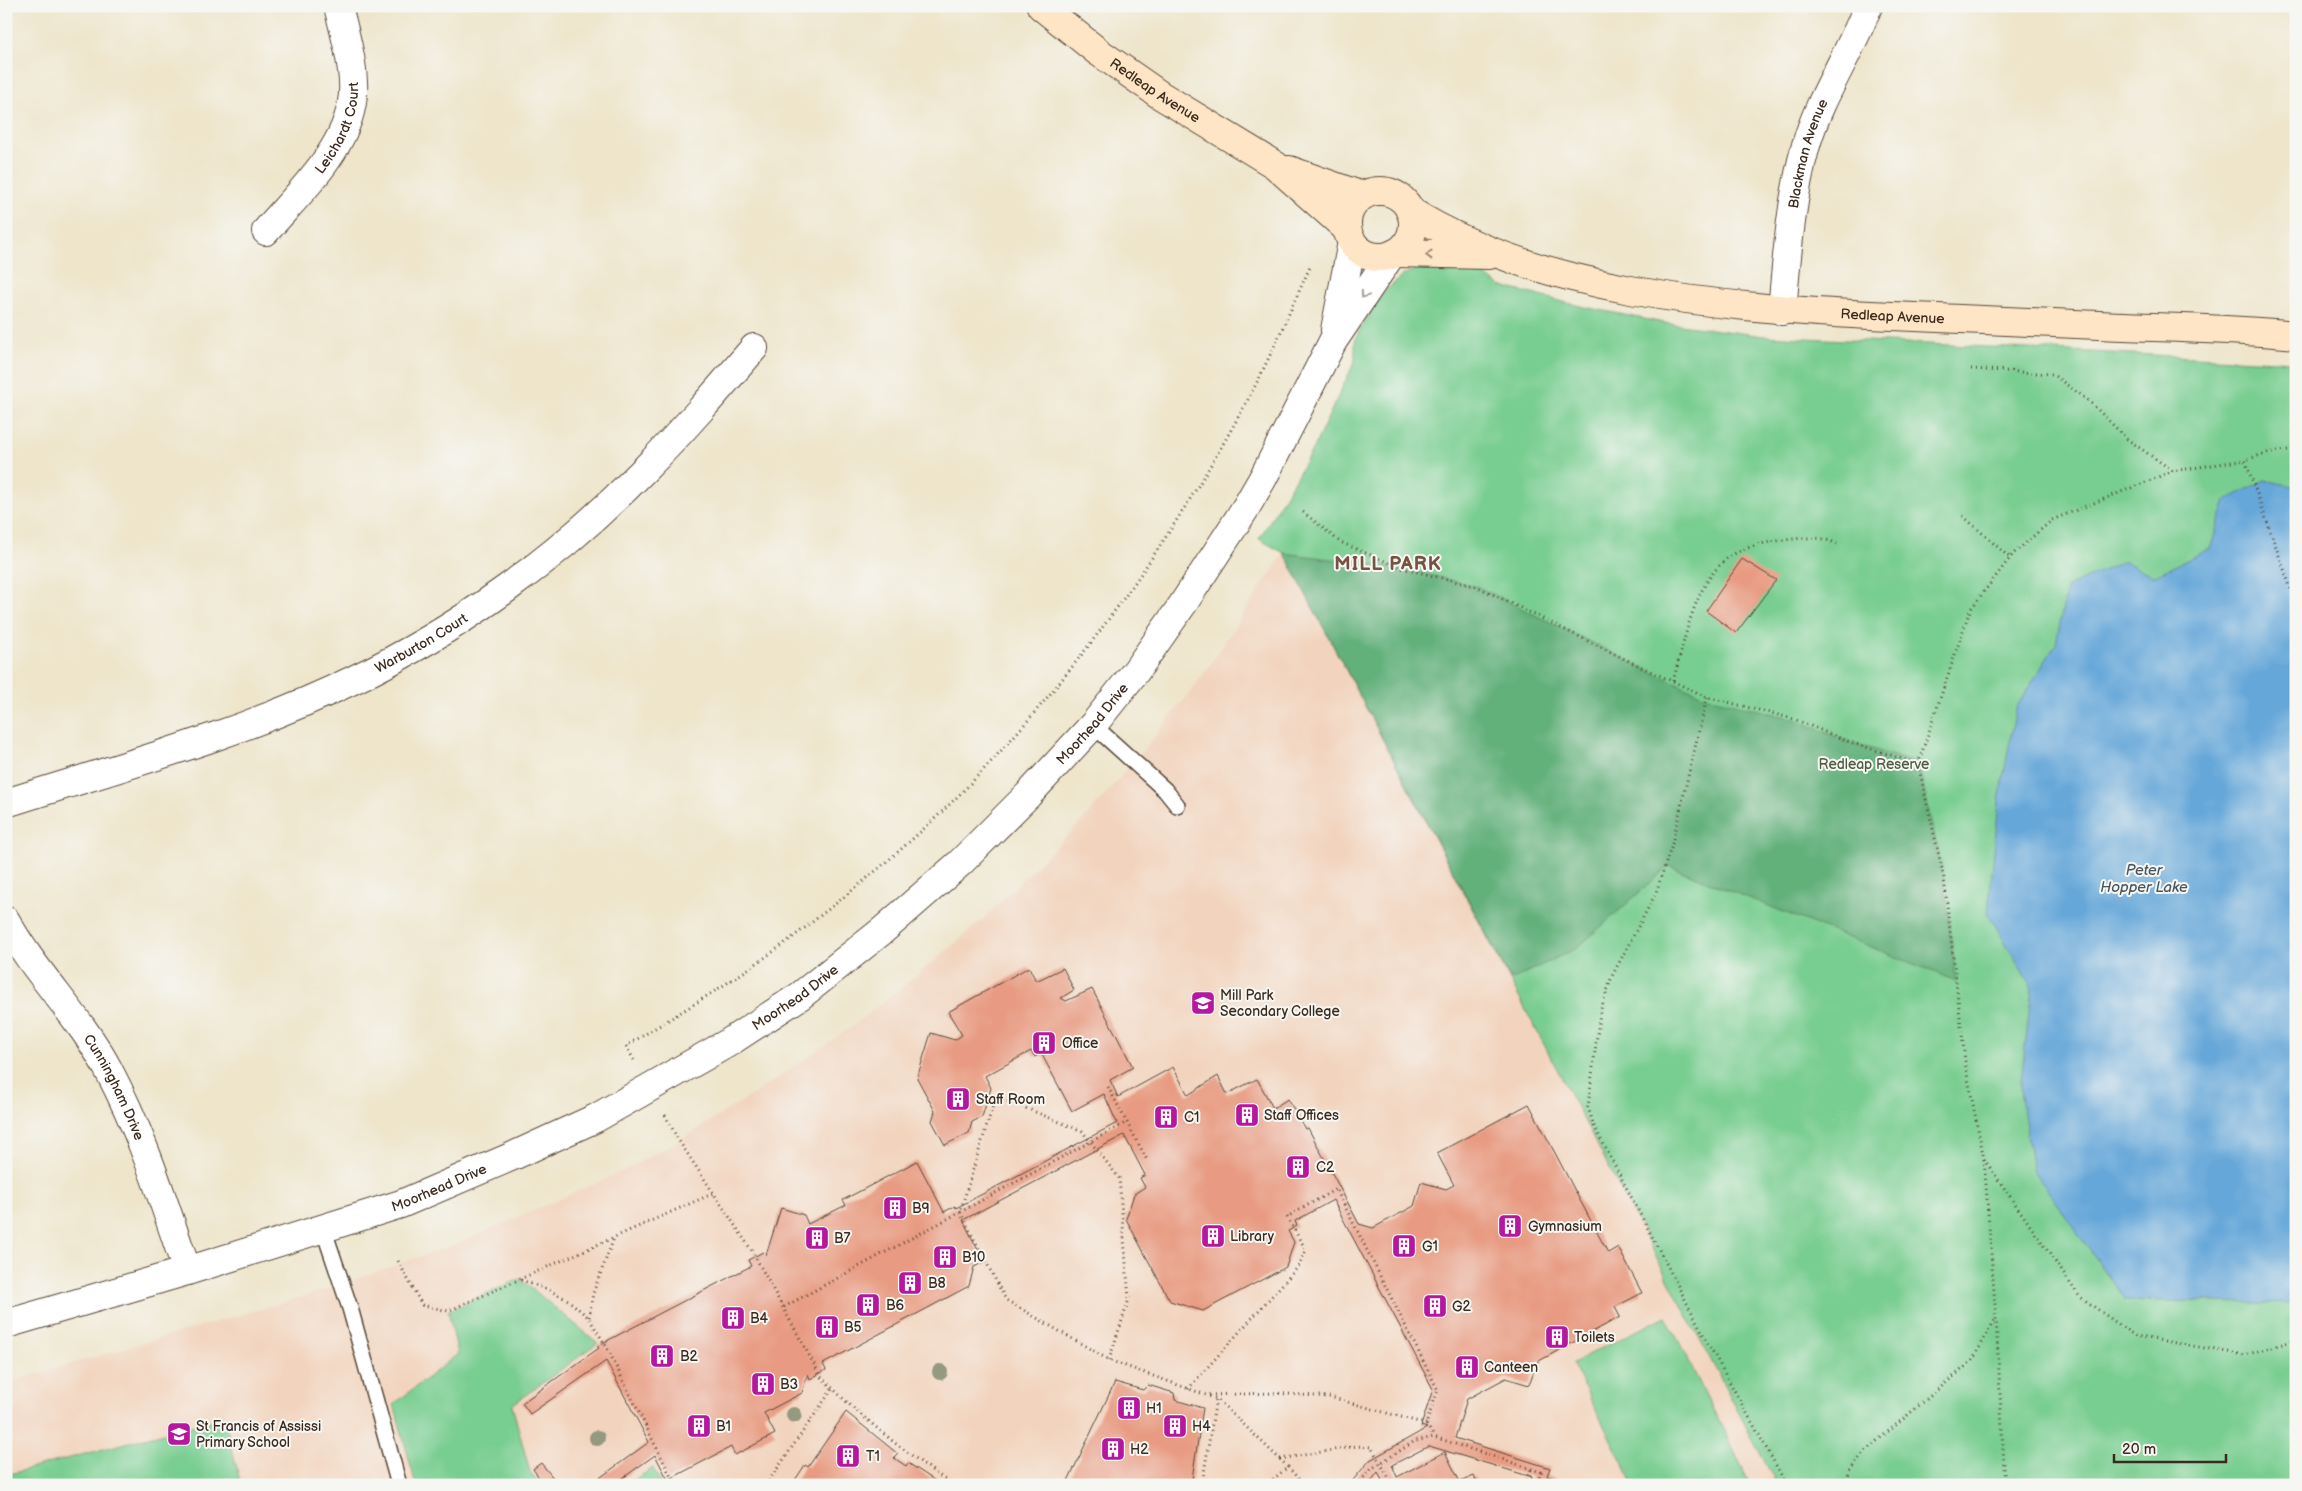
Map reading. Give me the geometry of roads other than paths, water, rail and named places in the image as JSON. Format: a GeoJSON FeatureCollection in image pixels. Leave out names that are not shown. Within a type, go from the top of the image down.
{"type":"FeatureCollection","features":[{"type":"Feature","properties":{"kind":"street","name":"Leichardt Court"},"geometry":{"type":"LineString","coordinates":[[266,231],[341,139],[350,115],[354,83],[338,6]]}},
{"type":"Feature","properties":{"kind":"street","name":"Redleap Avenue"},"geometry":{"type":"LineString","coordinates":[[1041,6],[1097,51],[1160,95],[1276,165],[1362,196]]}},
{"type":"Feature","properties":{"kind":"street","name":"Blackman Avenue"},"geometry":{"type":"LineString","coordinates":[[1782,310],[1796,190],[1806,144],[1823,101],[1868,6]]}},
{"type":"Feature","properties":{"kind":"street","name":"Redleap Avenue"},"geometry":{"type":"LineString","coordinates":[[1276,165],[1350,235]]}},
{"type":"Feature","properties":{"kind":"street"},"geometry":{"type":"LineString","coordinates":[[1378,191],[1386,191],[1401,198],[1410,211],[1412,231],[1403,248],[1393,254],[1370,255],[1350,235],[1350,210],[1362,196],[1378,191]]}},
{"type":"Feature","properties":{"kind":"street","name":"Redleap Avenue"},"geometry":{"type":"LineString","coordinates":[[1410,211],[1434,226],[1496,255],[1547,270],[1676,298],[1782,310],[2296,335]]}},
{"type":"Feature","properties":{"kind":"street","name":"Moorhead Drive"},"geometry":{"type":"LineString","coordinates":[[1333,341],[1350,235]]}},
{"type":"Feature","properties":{"kind":"street","name":"Redleap Avenue"},"geometry":{"type":"LineString","coordinates":[[1393,254],[1496,255]]}},
{"type":"Feature","properties":{"kind":"street","name":"Moorhead Drive"},"geometry":{"type":"LineString","coordinates":[[6,1324],[187,1271],[400,1204],[596,1118],[728,1043],[800,996],[882,931],[953,869],[1028,795],[1093,725],[1136,671],[1245,509],[1263,478],[1333,341],[1393,254]]}},
{"type":"Feature","properties":{"kind":"street","name":"Warburton Court"},"geometry":{"type":"LineString","coordinates":[[6,803],[204,741],[284,711],[354,680],[430,639],[520,579],[584,526],[648,466],[699,412],[754,348]]}},
{"type":"Feature","properties":{"kind":"street","name":"Cunningham Drive"},"geometry":{"type":"LineString","coordinates":[[6,921],[42,976],[80,1026],[108,1068],[153,1170],[187,1271]]}},
{"type":"Feature","properties":{"kind":"lane"},"geometry":{"type":"LineString","coordinates":[[1093,725],[1158,784],[1177,805]]}},
{"type":"Feature","properties":{"kind":"lane"},"geometry":{"type":"LineString","coordinates":[[323,1228],[350,1308],[399,1485]]}},
{"type":"Feature","properties":{"kind":"water","name":"Peter Hopper Lake"},"geometry":{"type":"Polygon","coordinates":[[[2265,480],[2296,487],[2296,1304],[2125,1300],[2033,1170],[2020,1090],[2032,988],[1988,913],[1999,801],[2016,708],[2056,644],[2067,587],[2124,561],[2153,576],[2210,549],[2226,500],[2265,480]]]}},
{"type":"Feature","properties":{"kind":"place","name":"Mill Park Secondary College"},"geometry":{"type":"Point","coordinates":[1203,1003]}},
{"type":"Feature","properties":{"kind":"place","name":"Office"},"geometry":{"type":"Point","coordinates":[1044,1043]}},
{"type":"Feature","properties":{"kind":"place","name":"Staff Room"},"geometry":{"type":"Point","coordinates":[958,1099]}},
{"type":"Feature","properties":{"kind":"place","name":"Staff Offices"},"geometry":{"type":"Point","coordinates":[1247,1115]}},
{"type":"Feature","properties":{"kind":"place","name":"C1"},"geometry":{"type":"Point","coordinates":[1166,1117]}},
{"type":"Feature","properties":{"kind":"place","name":"C2"},"geometry":{"type":"Point","coordinates":[1298,1167]}},
{"type":"Feature","properties":{"kind":"place","name":"B9"},"geometry":{"type":"Point","coordinates":[895,1208]}},
{"type":"Feature","properties":{"kind":"place","name":"Gymnasium"},"geometry":{"type":"Point","coordinates":[1510,1226]}},
{"type":"Feature","properties":{"kind":"place","name":"Library"},"geometry":{"type":"Point","coordinates":[1213,1236]}},
{"type":"Feature","properties":{"kind":"place","name":"B7"},"geometry":{"type":"Point","coordinates":[817,1238]}},
{"type":"Feature","properties":{"kind":"place","name":"G1"},"geometry":{"type":"Point","coordinates":[1404,1246]}},
{"type":"Feature","properties":{"kind":"place","name":"B10"},"geometry":{"type":"Point","coordinates":[945,1257]}},
{"type":"Feature","properties":{"kind":"place","name":"B8"},"geometry":{"type":"Point","coordinates":[910,1283]}},
{"type":"Feature","properties":{"kind":"place","name":"B6"},"geometry":{"type":"Point","coordinates":[868,1305]}},
{"type":"Feature","properties":{"kind":"place","name":"G2"},"geometry":{"type":"Point","coordinates":[1435,1306]}},
{"type":"Feature","properties":{"kind":"place","name":"B4"},"geometry":{"type":"Point","coordinates":[733,1318]}},
{"type":"Feature","properties":{"kind":"place","name":"B5"},"geometry":{"type":"Point","coordinates":[827,1327]}},
{"type":"Feature","properties":{"kind":"place","name":"Toilets"},"geometry":{"type":"Point","coordinates":[1557,1337]}},
{"type":"Feature","properties":{"kind":"place","name":"B2"},"geometry":{"type":"Point","coordinates":[662,1356]}},
{"type":"Feature","properties":{"kind":"place","name":"Canteen"},"geometry":{"type":"Point","coordinates":[1467,1367]}},
{"type":"Feature","properties":{"kind":"place","name":"B3"},"geometry":{"type":"Point","coordinates":[763,1384]}},
{"type":"Feature","properties":{"kind":"place","name":"H1"},"geometry":{"type":"Point","coordinates":[1129,1408]}},
{"type":"Feature","properties":{"kind":"place","name":"B1"},"geometry":{"type":"Point","coordinates":[699,1426]}},
{"type":"Feature","properties":{"kind":"place","name":"H4"},"geometry":{"type":"Point","coordinates":[1175,1426]}},
{"type":"Feature","properties":{"kind":"place","name":"St Francis of Assissi Primary School"},"geometry":{"type":"Point","coordinates":[179,1434]}},
{"type":"Feature","properties":{"kind":"place","name":"H2"},"geometry":{"type":"Point","coordinates":[1113,1449]}},
{"type":"Feature","properties":{"kind":"place","name":"T1"},"geometry":{"type":"Point","coordinates":[848,1456]}},
{"type":"Feature","properties":{"kind":"district","name":"MILL PARK"},"geometry":{"type":"Point","coordinates":[1388,563]}},
{"type":"Feature","properties":{"kind":"park label","name":"Redleap Reserve"},"geometry":{"type":"Point","coordinates":[1874,764]}}]}
